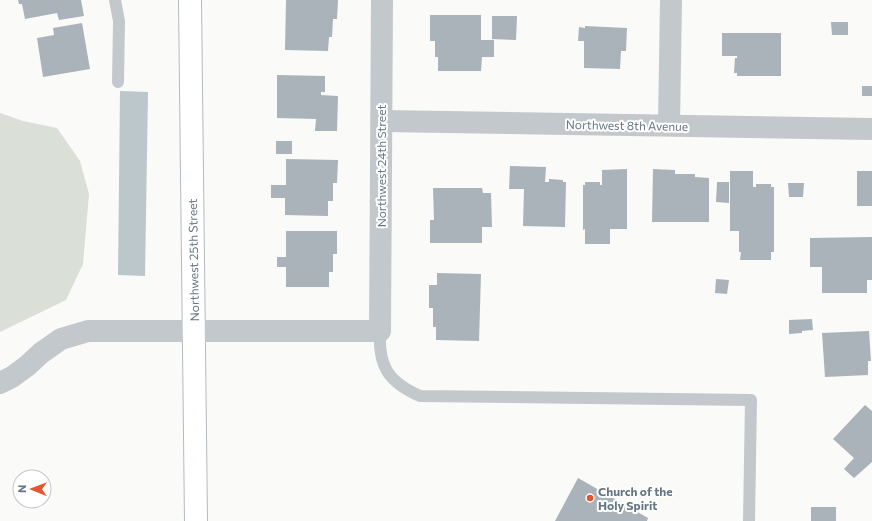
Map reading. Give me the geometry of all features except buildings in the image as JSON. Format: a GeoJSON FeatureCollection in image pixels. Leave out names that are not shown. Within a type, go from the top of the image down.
{"type":"FeatureCollection","features":[{"type":"Feature","properties":{"kind":"street","name":"Northwest 25th Street"},"geometry":{"type":"LineString","coordinates":[[190,0],[196,521]]}},
{"type":"Feature","properties":{"kind":"street","name":"Northwest 24th Street"},"geometry":{"type":"LineString","coordinates":[[380,331],[382,0]]}},
{"type":"Feature","properties":{"kind":"street"},"geometry":{"type":"LineString","coordinates":[[669,125],[671,0]]}},
{"type":"Feature","properties":{"kind":"street","name":"Northwest 8th Avenue"},"geometry":{"type":"LineString","coordinates":[[382,121],[669,125],[872,130]]}},
{"type":"Feature","properties":{"kind":"street"},"geometry":{"type":"LineString","coordinates":[[0,383],[12,377],[27,366],[50,346],[72,335],[88,331],[380,331]]}},
{"type":"Feature","properties":{"kind":"lane"},"geometry":{"type":"LineString","coordinates":[[115,0],[120,21],[118,82]]}},
{"type":"Feature","properties":{"kind":"lane"},"geometry":{"type":"LineString","coordinates":[[380,331],[379,348],[383,364],[396,382],[405,389],[420,396],[751,400],[749,521]]}},
{"type":"Feature","properties":{"kind":"shaded area"},"geometry":{"type":"Polygon","coordinates":[[[120,91],[148,92],[145,276],[118,275],[120,91]]]}},
{"type":"Feature","properties":{"kind":"shaded area"},"geometry":{"type":"Polygon","coordinates":[[[0,113],[23,121],[57,128],[80,161],[89,194],[83,264],[66,300],[0,332],[0,113]]]}},
{"type":"Feature","properties":{"kind":"place","name":"Church of the Holy Spirit"},"geometry":{"type":"Point","coordinates":[590,498]}}]}
